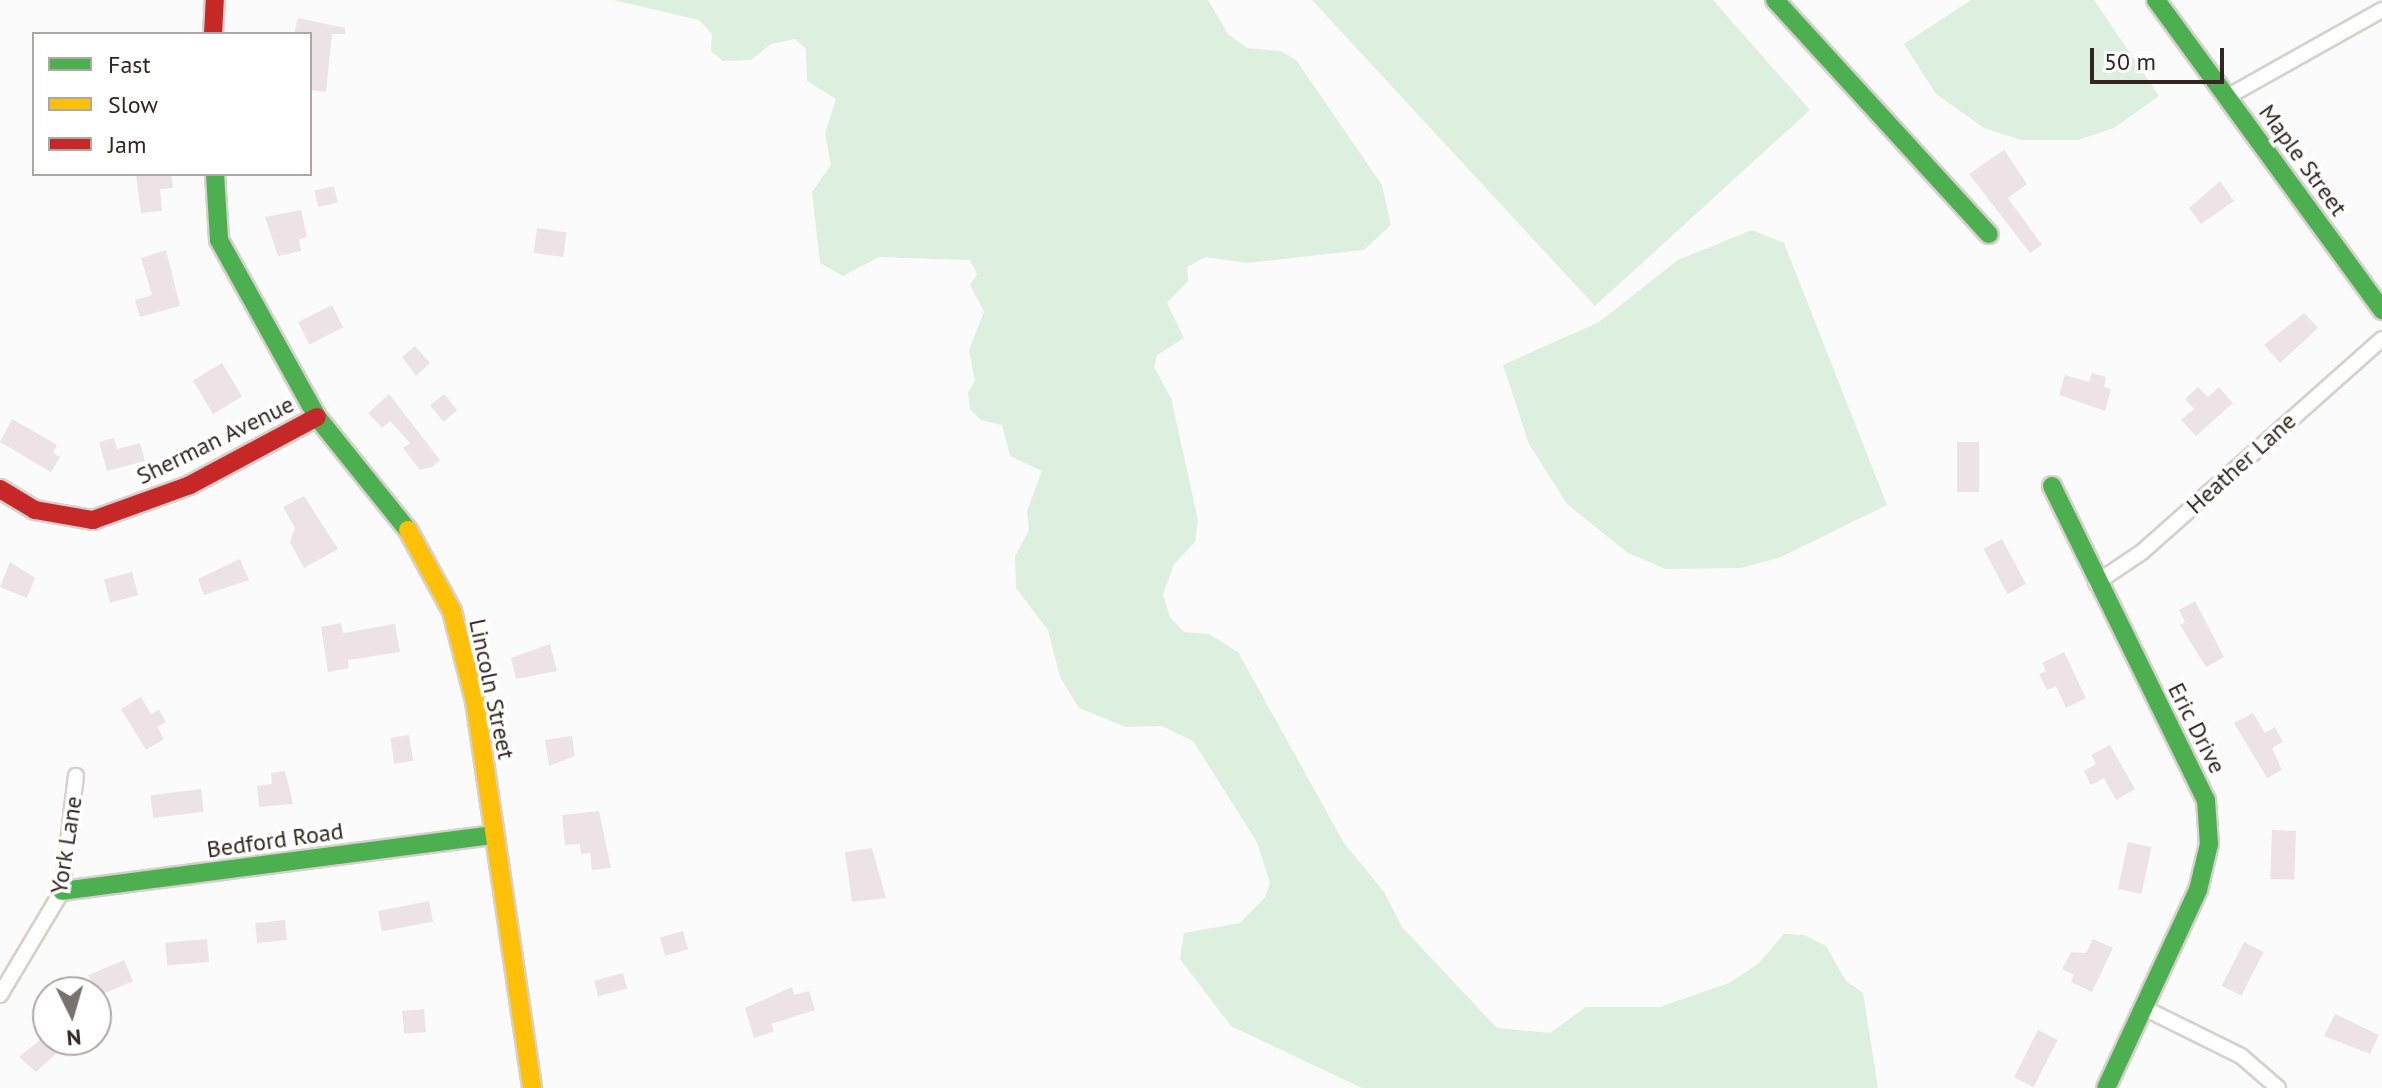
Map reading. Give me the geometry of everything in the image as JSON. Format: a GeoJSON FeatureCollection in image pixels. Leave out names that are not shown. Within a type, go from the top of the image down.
{"type":"FeatureCollection","features":[{"type":"Feature","properties":{"kind":"street"},"geometry":{"type":"LineString","coordinates":[[213,32],[215,0]]}},
{"type":"Feature","properties":{"kind":"street"},"geometry":{"type":"LineString","coordinates":[[1775,0],[1989,234]]}},
{"type":"Feature","properties":{"kind":"street","name":"Maple Street"},"geometry":{"type":"LineString","coordinates":[[2156,0],[2382,310]]}},
{"type":"Feature","properties":{"kind":"street"},"geometry":{"type":"LineString","coordinates":[[2227,97],[2382,10]]}},
{"type":"Feature","properties":{"kind":"street","name":"Lincoln Street"},"geometry":{"type":"LineString","coordinates":[[215,176],[219,240],[317,417],[409,531],[452,611],[475,701],[532,1088]]}},
{"type":"Feature","properties":{"kind":"street","name":"Heather Lane"},"geometry":{"type":"LineString","coordinates":[[2096,583],[2142,552],[2382,339]]}},
{"type":"Feature","properties":{"kind":"street","name":"Sherman Avenue"},"geometry":{"type":"LineString","coordinates":[[0,489],[35,510],[93,520],[190,485],[317,417]]}},
{"type":"Feature","properties":{"kind":"street","name":"Eric Drive"},"geometry":{"type":"LineString","coordinates":[[2052,486],[2096,583],[2206,800],[2209,844],[2198,890],[2106,1088]]}},
{"type":"Feature","properties":{"kind":"street","name":"York Lane"},"geometry":{"type":"LineString","coordinates":[[0,995],[62,891],[76,776]]}},
{"type":"Feature","properties":{"kind":"street","name":"Bedford Road"},"geometry":{"type":"LineString","coordinates":[[62,891],[494,835]]}},
{"type":"Feature","properties":{"kind":"street"},"geometry":{"type":"LineString","coordinates":[[2144,1008],[2241,1056],[2278,1088]]}},
{"type":"Feature","properties":{"kind":"green space"},"geometry":{"type":"Polygon","coordinates":[[[613,0],[1208,0],[1228,34],[1247,48],[1281,51],[1296,60],[1382,185],[1391,225],[1364,250],[1247,263],[1206,257],[1187,267],[1188,281],[1167,303],[1184,338],[1157,355],[1154,367],[1171,398],[1198,520],[1195,542],[1174,564],[1163,595],[1170,617],[1184,632],[1209,634],[1238,652],[1344,843],[1384,892],[1402,927],[1497,1028],[1550,1033],[1586,1007],[1660,1007],[1729,983],[1758,964],[1784,934],[1804,935],[1826,946],[1846,981],[1863,993],[1878,1088],[1362,1088],[1231,1026],[1180,959],[1184,933],[1240,923],[1265,897],[1270,883],[1257,842],[1193,741],[1162,726],[1126,727],[1079,708],[1060,677],[1048,630],[1016,588],[1015,556],[1029,530],[1027,511],[1042,471],[1010,456],[1002,425],[981,420],[970,409],[968,392],[975,381],[969,350],[984,312],[970,285],[977,274],[970,260],[879,257],[843,276],[820,263],[812,192],[831,165],[825,133],[836,99],[807,81],[806,49],[795,39],[771,44],[751,60],[723,61],[711,51],[712,34],[699,20],[613,0]]]}},
{"type":"Feature","properties":{"kind":"green space"},"geometry":{"type":"Polygon","coordinates":[[[1312,0],[1713,0],[1810,110],[1595,306],[1312,0]]]}},
{"type":"Feature","properties":{"kind":"green space"},"geometry":{"type":"Polygon","coordinates":[[[1971,0],[2094,0],[2159,96],[2114,128],[2078,140],[2021,140],[1984,128],[1936,94],[1904,44],[1971,0]]]}},
{"type":"Feature","properties":{"kind":"green space"},"geometry":{"type":"Polygon","coordinates":[[[1752,230],[1784,243],[1887,505],[1781,557],[1741,568],[1666,569],[1628,553],[1567,504],[1529,444],[1503,365],[1599,322],[1678,260],[1752,230]]]}},
{"type":"Feature","properties":{"kind":"building"},"geometry":{"type":"Polygon","coordinates":[[[298,18],[345,28],[345,34],[332,34],[326,92],[312,90],[312,32],[294,32],[298,18]]]}},
{"type":"Feature","properties":{"kind":"building"},"geometry":{"type":"Polygon","coordinates":[[[2004,150],[2027,184],[2008,198],[2042,245],[2030,253],[1969,174],[2004,150]]]}},
{"type":"Feature","properties":{"kind":"building"},"geometry":{"type":"Polygon","coordinates":[[[136,176],[171,176],[173,188],[160,189],[162,211],[141,213],[136,176]]]}},
{"type":"Feature","properties":{"kind":"building"},"geometry":{"type":"Polygon","coordinates":[[[2220,181],[2234,201],[2201,224],[2189,208],[2220,181]]]}},
{"type":"Feature","properties":{"kind":"building"},"geometry":{"type":"Polygon","coordinates":[[[334,186],[338,203],[318,207],[315,190],[334,186]]]}},
{"type":"Feature","properties":{"kind":"building"},"geometry":{"type":"Polygon","coordinates":[[[301,210],[307,237],[299,239],[301,251],[278,256],[265,217],[301,210]]]}},
{"type":"Feature","properties":{"kind":"building"},"geometry":{"type":"Polygon","coordinates":[[[537,228],[567,232],[563,257],[534,253],[537,228]]]}},
{"type":"Feature","properties":{"kind":"building"},"geometry":{"type":"Polygon","coordinates":[[[166,250],[180,306],[140,317],[135,300],[152,295],[141,258],[166,250]]]}},
{"type":"Feature","properties":{"kind":"building"},"geometry":{"type":"Polygon","coordinates":[[[332,305],[343,327],[309,345],[298,322],[332,305]]]}},
{"type":"Feature","properties":{"kind":"building"},"geometry":{"type":"Polygon","coordinates":[[[2304,313],[2318,328],[2280,363],[2264,345],[2304,313]]]}},
{"type":"Feature","properties":{"kind":"building"},"geometry":{"type":"Polygon","coordinates":[[[415,346],[430,363],[416,376],[402,357],[415,346]]]}},
{"type":"Feature","properties":{"kind":"building"},"geometry":{"type":"Polygon","coordinates":[[[222,363],[242,396],[213,414],[193,381],[222,363]]]}},
{"type":"Feature","properties":{"kind":"building"},"geometry":{"type":"Polygon","coordinates":[[[2092,373],[2106,377],[2104,387],[2111,389],[2105,411],[2059,395],[2065,375],[2089,382],[2092,373]]]}},
{"type":"Feature","properties":{"kind":"building"},"geometry":{"type":"Polygon","coordinates":[[[2198,387],[2208,397],[2219,387],[2233,403],[2196,436],[2181,420],[2194,409],[2185,399],[2198,387]]]}},
{"type":"Feature","properties":{"kind":"building"},"geometry":{"type":"Polygon","coordinates":[[[389,394],[440,460],[432,467],[420,470],[403,448],[410,443],[390,421],[382,428],[368,413],[389,394]]]}},
{"type":"Feature","properties":{"kind":"building"},"geometry":{"type":"Polygon","coordinates":[[[444,394],[457,410],[443,422],[430,405],[444,394]]]}},
{"type":"Feature","properties":{"kind":"building"},"geometry":{"type":"Polygon","coordinates":[[[12,419],[57,445],[53,453],[60,457],[51,472],[0,442],[12,419]]]}},
{"type":"Feature","properties":{"kind":"building"},"geometry":{"type":"Polygon","coordinates":[[[114,438],[117,449],[140,443],[145,461],[107,471],[99,442],[114,438]]]}},
{"type":"Feature","properties":{"kind":"building"},"geometry":{"type":"Polygon","coordinates":[[[1957,442],[1979,442],[1979,492],[1957,492],[1957,442]]]}},
{"type":"Feature","properties":{"kind":"building"},"geometry":{"type":"Polygon","coordinates":[[[304,496],[338,549],[304,568],[290,542],[295,528],[283,507],[304,496]]]}},
{"type":"Feature","properties":{"kind":"building"},"geometry":{"type":"Polygon","coordinates":[[[2002,539],[2026,584],[2007,594],[1983,549],[2002,539]]]}},
{"type":"Feature","properties":{"kind":"building"},"geometry":{"type":"Polygon","coordinates":[[[240,559],[249,580],[204,595],[198,579],[240,559]]]}},
{"type":"Feature","properties":{"kind":"building"},"geometry":{"type":"Polygon","coordinates":[[[10,562],[35,578],[27,598],[0,587],[10,562]]]}},
{"type":"Feature","properties":{"kind":"building"},"geometry":{"type":"Polygon","coordinates":[[[132,572],[138,595],[110,603],[104,580],[132,572]]]}},
{"type":"Feature","properties":{"kind":"building"},"geometry":{"type":"Polygon","coordinates":[[[2195,601],[2224,657],[2206,667],[2180,625],[2185,622],[2179,610],[2195,601]]]}},
{"type":"Feature","properties":{"kind":"building"},"geometry":{"type":"Polygon","coordinates":[[[341,623],[343,633],[395,624],[400,652],[348,660],[349,668],[328,672],[321,627],[341,623]]]}},
{"type":"Feature","properties":{"kind":"building"},"geometry":{"type":"Polygon","coordinates":[[[550,644],[557,671],[516,679],[511,658],[550,644]]]}},
{"type":"Feature","properties":{"kind":"building"},"geometry":{"type":"Polygon","coordinates":[[[2064,652],[2086,698],[2066,708],[2056,686],[2047,690],[2039,674],[2046,671],[2042,663],[2064,652]]]}},
{"type":"Feature","properties":{"kind":"building"},"geometry":{"type":"Polygon","coordinates":[[[141,697],[151,714],[159,710],[166,722],[157,727],[164,739],[146,750],[121,709],[141,697]]]}},
{"type":"Feature","properties":{"kind":"building"},"geometry":{"type":"Polygon","coordinates":[[[2253,713],[2265,733],[2275,727],[2283,742],[2272,748],[2282,770],[2267,778],[2234,723],[2253,713]]]}},
{"type":"Feature","properties":{"kind":"building"},"geometry":{"type":"Polygon","coordinates":[[[409,735],[413,761],[394,764],[390,738],[409,735]]]}},
{"type":"Feature","properties":{"kind":"building"},"geometry":{"type":"Polygon","coordinates":[[[572,736],[575,756],[549,766],[545,740],[572,736]]]}},
{"type":"Feature","properties":{"kind":"building"},"geometry":{"type":"Polygon","coordinates":[[[2110,745],[2135,789],[2116,800],[2104,778],[2091,785],[2084,771],[2096,764],[2091,755],[2110,745]]]}},
{"type":"Feature","properties":{"kind":"building"},"geometry":{"type":"Polygon","coordinates":[[[285,771],[293,804],[259,807],[257,786],[272,784],[271,773],[285,771]]]}},
{"type":"Feature","properties":{"kind":"building"},"geometry":{"type":"Polygon","coordinates":[[[201,789],[204,812],[153,818],[150,795],[201,789]]]}},
{"type":"Feature","properties":{"kind":"building"},"geometry":{"type":"Polygon","coordinates":[[[599,811],[611,868],[592,870],[590,853],[581,854],[580,844],[565,845],[562,815],[599,811]]]}},
{"type":"Feature","properties":{"kind":"building"},"geometry":{"type":"Polygon","coordinates":[[[2272,830],[2296,831],[2294,880],[2270,879],[2272,830]]]}},
{"type":"Feature","properties":{"kind":"building"},"geometry":{"type":"Polygon","coordinates":[[[2128,842],[2151,847],[2141,894],[2118,889],[2128,842]]]}},
{"type":"Feature","properties":{"kind":"building"},"geometry":{"type":"Polygon","coordinates":[[[872,848],[886,898],[852,902],[845,852],[872,848]]]}},
{"type":"Feature","properties":{"kind":"building"},"geometry":{"type":"Polygon","coordinates":[[[429,901],[433,922],[382,932],[378,911],[429,901]]]}},
{"type":"Feature","properties":{"kind":"building"},"geometry":{"type":"Polygon","coordinates":[[[285,920],[287,940],[257,943],[255,923],[285,920]]]}},
{"type":"Feature","properties":{"kind":"building"},"geometry":{"type":"Polygon","coordinates":[[[683,931],[688,949],[665,956],[660,938],[683,931]]]}},
{"type":"Feature","properties":{"kind":"building"},"geometry":{"type":"Polygon","coordinates":[[[207,939],[209,962],[167,966],[165,943],[207,939]]]}},
{"type":"Feature","properties":{"kind":"building"},"geometry":{"type":"Polygon","coordinates":[[[2093,939],[2113,948],[2092,992],[2071,982],[2074,975],[2062,969],[2071,952],[2086,953],[2093,939]]]}},
{"type":"Feature","properties":{"kind":"building"},"geometry":{"type":"Polygon","coordinates":[[[2244,942],[2264,952],[2241,996],[2222,986],[2244,942]]]}},
{"type":"Feature","properties":{"kind":"building"},"geometry":{"type":"Polygon","coordinates":[[[124,960],[133,981],[112,990],[112,976],[88,975],[124,960]]]}},
{"type":"Feature","properties":{"kind":"building"},"geometry":{"type":"Polygon","coordinates":[[[623,973],[627,988],[598,996],[594,981],[623,973]]]}},
{"type":"Feature","properties":{"kind":"building"},"geometry":{"type":"Polygon","coordinates":[[[792,987],[794,995],[809,991],[815,1010],[771,1024],[774,1031],[754,1038],[745,1008],[792,987]]]}},
{"type":"Feature","properties":{"kind":"building"},"geometry":{"type":"Polygon","coordinates":[[[424,1009],[426,1032],[404,1034],[402,1011],[424,1009]]]}},
{"type":"Feature","properties":{"kind":"building"},"geometry":{"type":"Polygon","coordinates":[[[2335,1014],[2379,1035],[2370,1054],[2324,1036],[2335,1014]]]}},
{"type":"Feature","properties":{"kind":"building"},"geometry":{"type":"Polygon","coordinates":[[[2038,1030],[2058,1040],[2034,1087],[2014,1077],[2038,1030]]]}},
{"type":"Feature","properties":{"kind":"building"},"geometry":{"type":"Polygon","coordinates":[[[32,1046],[32,1056],[54,1056],[36,1072],[19,1057],[32,1046]]]}},
{"type":"Feature","properties":{"kind":"traffic: fast"},"geometry":{"type":"LineString","coordinates":[[1775,0],[1989,234]]}},
{"type":"Feature","properties":{"kind":"traffic: fast"},"geometry":{"type":"LineString","coordinates":[[2156,0],[2382,310]]}},
{"type":"Feature","properties":{"kind":"traffic: fast"},"geometry":{"type":"LineString","coordinates":[[215,176],[219,240],[317,417],[408,530]]}},
{"type":"Feature","properties":{"kind":"traffic: fast"},"geometry":{"type":"LineString","coordinates":[[2052,486],[2206,800],[2209,844],[2198,890],[2106,1088]]}},
{"type":"Feature","properties":{"kind":"traffic: fast"},"geometry":{"type":"LineString","coordinates":[[62,891],[494,835]]}},
{"type":"Feature","properties":{"kind":"traffic: slow"},"geometry":{"type":"LineString","coordinates":[[408,530],[452,611],[475,701],[532,1088]]}},
{"type":"Feature","properties":{"kind":"traffic: jam"},"geometry":{"type":"LineString","coordinates":[[213,32],[215,0]]}},
{"type":"Feature","properties":{"kind":"traffic: jam"},"geometry":{"type":"LineString","coordinates":[[0,489],[35,510],[93,520],[190,485],[317,417]]}}]}
